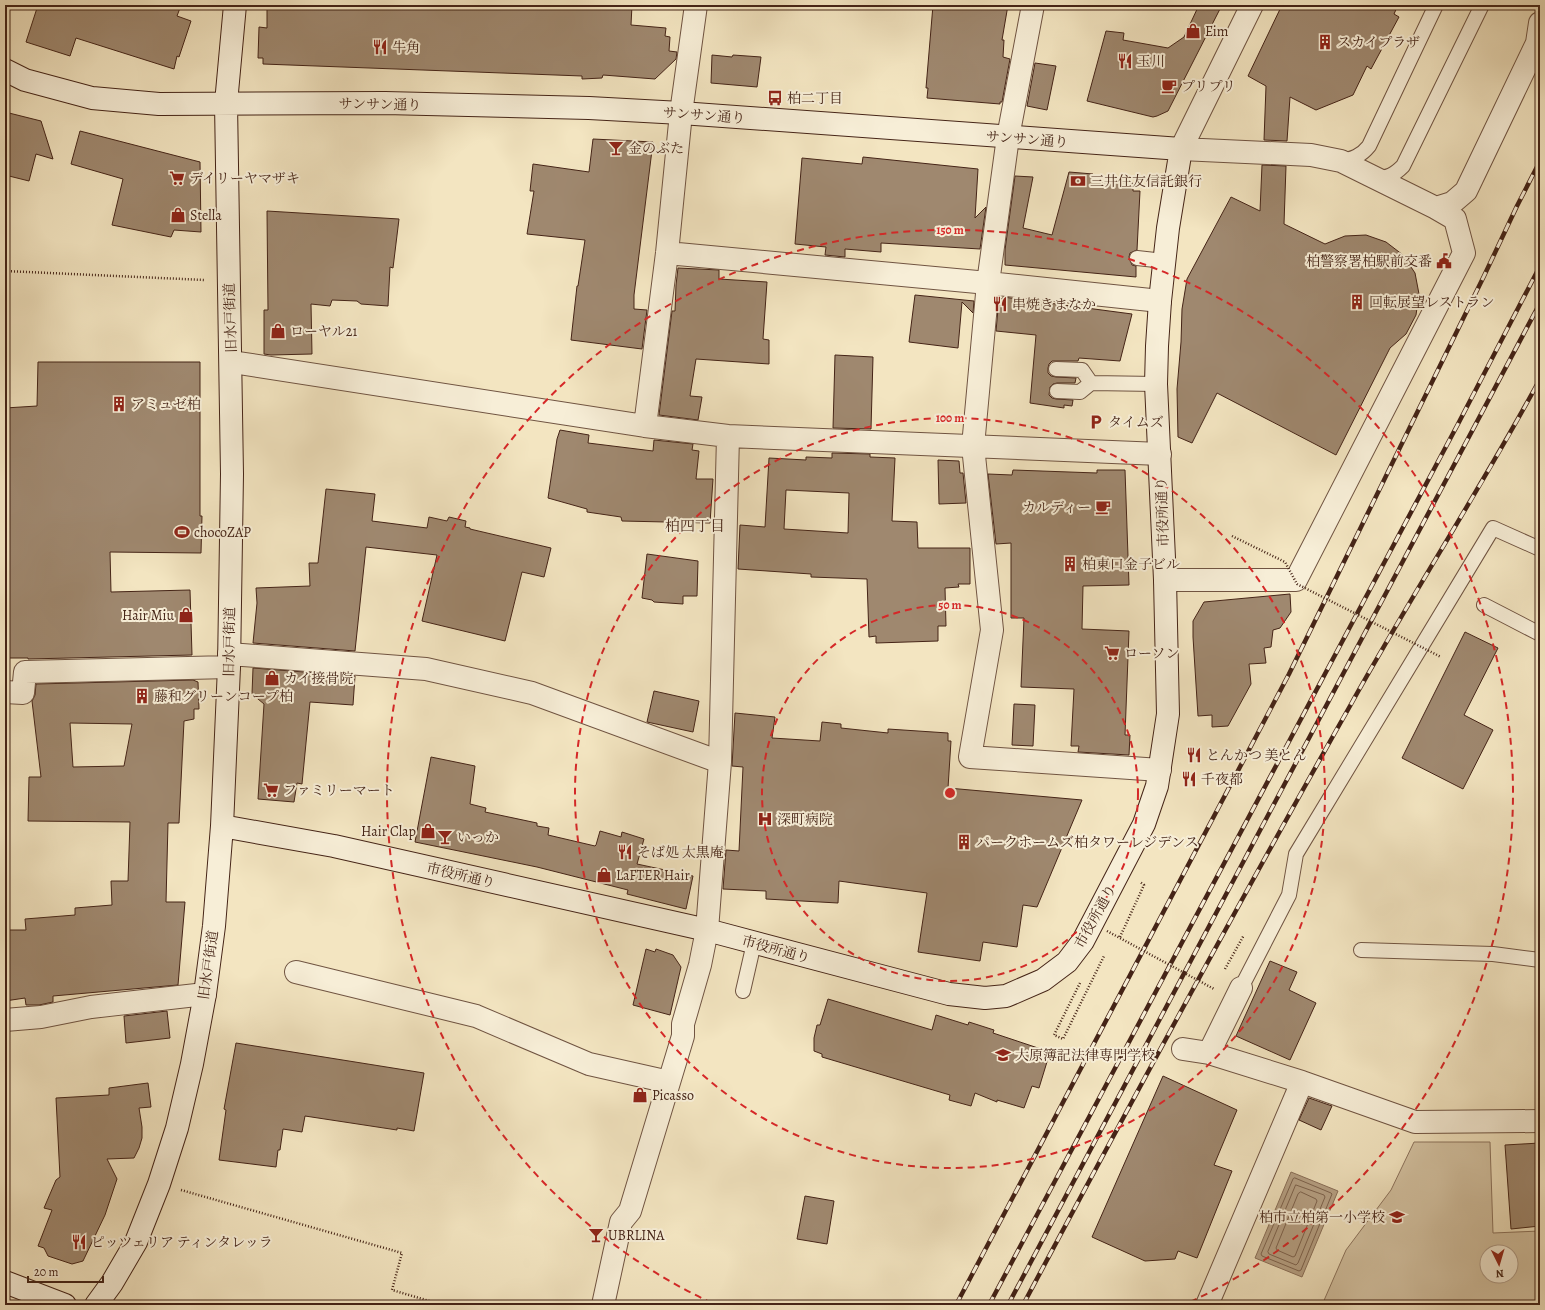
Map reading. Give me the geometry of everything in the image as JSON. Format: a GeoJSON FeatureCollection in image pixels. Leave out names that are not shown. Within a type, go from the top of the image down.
{"type":"FeatureCollection","features":[{"type":"Feature","properties":{"kind":"street","name":"旧水戸街道"},"geometry":{"type":"LineString","coordinates":[[96,1305],[112,1283],[136,1242],[159,1184],[178,1128],[205,994],[214,926],[222,826],[229,660],[232,362],[226,103],[235,5]]}},
{"type":"Feature","properties":{"kind":"street"},"geometry":{"type":"LineString","coordinates":[[645,426],[667,253],[681,113],[696,5]]}},
{"type":"Feature","properties":{"kind":"street"},"geometry":{"type":"LineString","coordinates":[[1032,5],[1008,138],[988,283],[974,446],[992,630],[970,757],[1160,770]]}},
{"type":"Feature","properties":{"kind":"street","name":"市役所通り"},"geometry":{"type":"LineString","coordinates":[[222,826],[334,846],[707,930],[949,994],[985,998],[1006,996],[1043,980],[1067,962],[1083,941],[1101,926],[1144,824],[1157,786],[1168,714],[1165,580],[1156,384],[1160,301],[1168,228],[1180,149],[1252,5]]}},
{"type":"Feature","properties":{"kind":"street"},"geometry":{"type":"LineString","coordinates":[[1436,208],[1452,203],[1466,191],[1537,43],[1540,23]]}},
{"type":"Feature","properties":{"kind":"street","name":"サンサン通り"},"geometry":{"type":"LineString","coordinates":[[5,70],[26,80],[92,98],[159,104],[385,103],[589,108],[681,113],[1008,138],[1180,149],[1311,155],[1342,161],[1455,219],[1464,253],[1296,580],[1165,580]]}},
{"type":"Feature","properties":{"kind":"street"},"geometry":{"type":"LineString","coordinates":[[667,253],[988,283],[1160,301]]}},
{"type":"Feature","properties":{"kind":"street"},"geometry":{"type":"LineString","coordinates":[[232,362],[645,426],[728,436],[1160,454]]}},
{"type":"Feature","properties":{"kind":"street"},"geometry":{"type":"LineString","coordinates":[[603,1305],[621,1222],[630,1211],[684,1036],[683,1024],[700,965],[707,930],[720,762],[728,436]]}},
{"type":"Feature","properties":{"kind":"street"},"geometry":{"type":"LineString","coordinates":[[5,692],[23,693],[25,672],[229,660],[426,670],[532,693],[720,762]]}},
{"type":"Feature","properties":{"kind":"street"},"geometry":{"type":"LineString","coordinates":[[296,972],[476,1016],[589,1064],[669,1082]]}},
{"type":"Feature","properties":{"kind":"street"},"geometry":{"type":"LineString","coordinates":[[1209,1053],[1241,988]]}},
{"type":"Feature","properties":{"kind":"street"},"geometry":{"type":"LineString","coordinates":[[5,1020],[42,1017],[91,1007],[205,994]]}},
{"type":"Feature","properties":{"kind":"street"},"geometry":{"type":"LineString","coordinates":[[1183,1049],[1209,1053],[1302,1082],[1415,1122],[1540,1121]]}},
{"type":"Feature","properties":{"kind":"street"},"geometry":{"type":"LineString","coordinates":[[1207,1305],[1302,1082]]}},
{"type":"Feature","properties":{"kind":"street"},"geometry":{"type":"LineString","coordinates":[[5,1282],[65,1305]]}},
{"type":"Feature","properties":{"kind":"lane"},"geometry":{"type":"LineString","coordinates":[[1342,161],[1353,159],[1362,154],[1369,146],[1436,5]]}},
{"type":"Feature","properties":{"kind":"lane"},"geometry":{"type":"LineString","coordinates":[[1375,178],[1385,178],[1394,175],[1403,166],[1482,5]]}},
{"type":"Feature","properties":{"kind":"lane"},"geometry":{"type":"LineString","coordinates":[[1137,258],[1164,261]]}},
{"type":"Feature","properties":{"kind":"lane"},"geometry":{"type":"LineString","coordinates":[[1056,369],[1082,370],[1091,383]]}},
{"type":"Feature","properties":{"kind":"lane"},"geometry":{"type":"LineString","coordinates":[[1057,391],[1080,392],[1091,383],[1156,384]]}},
{"type":"Feature","properties":{"kind":"lane"},"geometry":{"type":"LineString","coordinates":[[1241,988],[1289,895],[1296,854],[1493,528],[1540,549]]}},
{"type":"Feature","properties":{"kind":"lane"},"geometry":{"type":"LineString","coordinates":[[1484,605],[1540,634]]}},
{"type":"Feature","properties":{"kind":"lane"},"geometry":{"type":"LineString","coordinates":[[743,991],[754,943]]}},
{"type":"Feature","properties":{"kind":"lane"},"geometry":{"type":"LineString","coordinates":[[1361,950],[1493,954],[1540,960]]}},
{"type":"Feature","properties":{"kind":"path"},"geometry":{"type":"LineString","coordinates":[[5,271],[229,282]]}},
{"type":"Feature","properties":{"kind":"path"},"geometry":{"type":"LineString","coordinates":[[1232,536],[1285,562],[1297,584],[1441,657]]}},
{"type":"Feature","properties":{"kind":"path"},"geometry":{"type":"LineString","coordinates":[[1120,937],[1142,889]]}},
{"type":"Feature","properties":{"kind":"path"},"geometry":{"type":"LineString","coordinates":[[1101,926],[1214,989]]}},
{"type":"Feature","properties":{"kind":"path"},"geometry":{"type":"LineString","coordinates":[[1101,926],[1107,927],[1113,932],[1112,940]]}},
{"type":"Feature","properties":{"kind":"path"},"geometry":{"type":"LineString","coordinates":[[1082,980],[1054,1035],[1063,1039],[1105,954]]}},
{"type":"Feature","properties":{"kind":"path"},"geometry":{"type":"LineString","coordinates":[[159,1184],[402,1253],[392,1290],[443,1305]]}},
{"type":"Feature","properties":{"kind":"shaded area"},"geometry":{"type":"Polygon","coordinates":[[[1414,1142],[1490,1142],[1493,1233],[1540,1231],[1540,1305],[1322,1305],[1346,1250],[1391,1190],[1414,1142]]]}},
{"type":"Feature","properties":{"kind":"water"},"geometry":{"type":"Polygon","coordinates":[[[1291,1172],[1338,1191],[1302,1277],[1255,1258],[1291,1172]]]}},
{"type":"Feature","properties":{"kind":"building"},"geometry":{"type":"Polygon","coordinates":[[[38,5],[168,5],[180,8],[177,16],[191,21],[179,57],[177,56],[174,69],[76,38],[70,56],[26,42],[38,5]]]}},
{"type":"Feature","properties":{"kind":"building"},"geometry":{"type":"Polygon","coordinates":[[[267,5],[632,5],[631,25],[666,28],[665,36],[670,37],[669,51],[677,52],[676,59],[655,79],[603,75],[602,78],[582,79],[582,76],[263,64],[263,58],[258,58],[259,27],[267,28],[267,5]]]}},
{"type":"Feature","properties":{"kind":"building"},"geometry":{"type":"Polygon","coordinates":[[[933,5],[1008,5],[1002,40],[1004,40],[1003,57],[1010,59],[1002,102],[1000,102],[1000,104],[927,98],[928,88],[926,88],[933,5]]]}},
{"type":"Feature","properties":{"kind":"building"},"geometry":{"type":"Polygon","coordinates":[[[1199,5],[1222,5],[1168,111],[1153,117],[1087,101],[1106,31],[1124,33],[1123,40],[1168,48],[1184,37],[1199,5]]]}},
{"type":"Feature","properties":{"kind":"building","name":"スカイプラザ"},"geometry":{"type":"Polygon","coordinates":[[[1282,5],[1398,5],[1394,14],[1399,17],[1371,69],[1367,66],[1353,95],[1316,110],[1290,97],[1287,141],[1264,140],[1266,86],[1248,76],[1282,5]]]}},
{"type":"Feature","properties":{"kind":"building"},"geometry":{"type":"Polygon","coordinates":[[[712,55],[761,57],[757,87],[711,83],[712,55]]]}},
{"type":"Feature","properties":{"kind":"building"},"geometry":{"type":"Polygon","coordinates":[[[1035,63],[1056,66],[1047,110],[1027,106],[1035,63]]]}},
{"type":"Feature","properties":{"kind":"building"},"geometry":{"type":"Polygon","coordinates":[[[5,112],[41,121],[53,159],[36,154],[29,181],[5,175],[5,112]]]}},
{"type":"Feature","properties":{"kind":"building"},"geometry":{"type":"Polygon","coordinates":[[[80,131],[200,162],[201,232],[174,230],[171,237],[112,225],[123,179],[71,164],[80,131]]]}},
{"type":"Feature","properties":{"kind":"building"},"geometry":{"type":"Polygon","coordinates":[[[593,139],[653,142],[634,295],[634,309],[647,310],[642,349],[571,340],[577,286],[585,240],[527,234],[534,191],[530,191],[533,164],[589,172],[593,139]]]}},
{"type":"Feature","properties":{"kind":"building"},"geometry":{"type":"Polygon","coordinates":[[[863,157],[978,169],[975,218],[986,207],[980,249],[881,243],[881,252],[845,249],[845,257],[825,255],[826,247],[795,244],[802,158],[862,164],[863,157]]]}},
{"type":"Feature","properties":{"kind":"building"},"geometry":{"type":"Polygon","coordinates":[[[1262,165],[1286,166],[1284,224],[1325,244],[1345,236],[1366,235],[1386,242],[1403,255],[1415,273],[1419,294],[1416,315],[1406,334],[1390,348],[1336,455],[1217,393],[1192,443],[1178,437],[1177,389],[1182,309],[1187,279],[1231,197],[1260,211],[1262,165]]]}},
{"type":"Feature","properties":{"kind":"building"},"geometry":{"type":"Polygon","coordinates":[[[1069,172],[1093,174],[1093,180],[1133,183],[1133,191],[1140,191],[1137,250],[1130,253],[1129,257],[1132,265],[1136,266],[1136,277],[1005,265],[1005,250],[1015,176],[1033,177],[1023,228],[1052,235],[1069,172]]]}},
{"type":"Feature","properties":{"kind":"building"},"geometry":{"type":"Polygon","coordinates":[[[267,211],[399,219],[393,268],[390,267],[388,306],[361,304],[357,301],[332,300],[330,306],[311,304],[312,354],[264,354],[264,310],[268,310],[267,211]]]}},
{"type":"Feature","properties":{"kind":"building"},"geometry":{"type":"Polygon","coordinates":[[[678,268],[719,270],[719,279],[767,282],[763,339],[769,340],[769,364],[696,359],[690,396],[702,397],[698,420],[659,415],[672,311],[675,311],[678,268]]]}},
{"type":"Feature","properties":{"kind":"building"},"geometry":{"type":"Polygon","coordinates":[[[915,295],[974,301],[973,313],[962,302],[958,348],[909,342],[915,295]]]}},
{"type":"Feature","properties":{"kind":"building"},"geometry":{"type":"Polygon","coordinates":[[[1003,297],[1132,314],[1120,361],[1079,358],[1078,361],[1052,361],[1048,368],[1048,373],[1051,376],[1076,378],[1075,383],[1053,384],[1050,387],[1049,395],[1056,399],[1073,400],[1072,406],[1064,405],[1064,408],[1030,403],[1036,335],[996,331],[999,298],[1003,299],[1003,297]]]}},
{"type":"Feature","properties":{"kind":"building"},"geometry":{"type":"Polygon","coordinates":[[[835,355],[873,357],[871,429],[833,428],[835,355]]]}},
{"type":"Feature","properties":{"kind":"building"},"geometry":{"type":"Polygon","coordinates":[[[38,362],[200,362],[201,553],[110,552],[111,592],[190,590],[192,655],[28,659],[5,658],[7,548],[5,548],[5,408],[37,406],[38,362]]]}},
{"type":"Feature","properties":{"kind":"building"},"geometry":{"type":"Polygon","coordinates":[[[560,430],[589,435],[588,443],[653,451],[654,440],[693,444],[692,450],[699,451],[696,479],[713,479],[710,523],[622,521],[621,517],[587,512],[587,509],[548,498],[557,439],[560,430]]]}},
{"type":"Feature","properties":{"kind":"building"},"geometry":{"type":"Polygon","coordinates":[[[832,453],[870,454],[870,457],[895,458],[892,521],[917,522],[918,548],[970,548],[970,584],[958,584],[959,587],[945,588],[946,626],[938,626],[938,641],[876,643],[876,636],[869,637],[867,579],[811,577],[811,574],[738,569],[740,525],[765,527],[769,458],[806,460],[806,457],[832,458],[832,453]],[[786,490],[784,529],[848,533],[849,493],[786,490]]]}},
{"type":"Feature","properties":{"kind":"building"},"geometry":{"type":"Polygon","coordinates":[[[938,460],[959,461],[960,473],[963,473],[966,503],[939,504],[938,460]]]}},
{"type":"Feature","properties":{"kind":"building","name":"柏東口金子ビル"},"geometry":{"type":"Polygon","coordinates":[[[1013,470],[1097,473],[1097,470],[1125,470],[1129,585],[1083,586],[1082,629],[1129,631],[1125,735],[1130,735],[1129,755],[1078,752],[1079,746],[1071,746],[1074,689],[1021,687],[1024,618],[1011,618],[1011,543],[996,544],[988,474],[1012,475],[1013,470]]]}},
{"type":"Feature","properties":{"kind":"building"},"geometry":{"type":"Polygon","coordinates":[[[326,489],[375,494],[372,521],[427,528],[429,517],[447,521],[449,517],[466,521],[465,527],[470,529],[551,548],[544,577],[522,572],[505,641],[422,621],[437,555],[366,547],[355,651],[253,643],[257,603],[256,588],[310,586],[309,563],[318,563],[326,489]]]}},
{"type":"Feature","properties":{"kind":"building"},"geometry":{"type":"Polygon","coordinates":[[[647,554],[698,561],[697,596],[683,596],[683,604],[654,602],[652,600],[642,598],[647,554]]]}},
{"type":"Feature","properties":{"kind":"building"},"geometry":{"type":"Polygon","coordinates":[[[1290,594],[1291,612],[1280,628],[1273,630],[1271,647],[1264,648],[1266,663],[1249,664],[1251,684],[1228,726],[1212,727],[1212,715],[1198,716],[1193,621],[1204,602],[1290,594]]]}},
{"type":"Feature","properties":{"kind":"building"},"geometry":{"type":"Polygon","coordinates":[[[1465,632],[1498,648],[1464,715],[1493,730],[1463,789],[1402,758],[1465,632]]]}},
{"type":"Feature","properties":{"kind":"building"},"geometry":{"type":"Polygon","coordinates":[[[253,668],[355,676],[353,705],[310,702],[302,784],[297,783],[294,802],[258,799],[264,704],[252,694],[253,668]]]}},
{"type":"Feature","properties":{"kind":"building"},"geometry":{"type":"Polygon","coordinates":[[[193,680],[198,682],[199,709],[194,709],[194,719],[184,721],[179,823],[168,823],[166,902],[185,902],[178,985],[53,996],[53,1002],[39,1005],[26,1005],[25,998],[5,1001],[5,930],[26,930],[25,919],[75,915],[75,908],[112,905],[111,881],[128,881],[130,822],[28,821],[29,777],[41,777],[32,701],[35,695],[36,684],[193,680]],[[70,723],[73,767],[124,766],[132,724],[70,723]]]}},
{"type":"Feature","properties":{"kind":"building"},"geometry":{"type":"Polygon","coordinates":[[[654,691],[699,701],[693,732],[647,722],[654,691]]]}},
{"type":"Feature","properties":{"kind":"building"},"geometry":{"type":"Polygon","coordinates":[[[1014,704],[1035,705],[1033,746],[1012,745],[1014,704]]]}},
{"type":"Feature","properties":{"kind":"building"},"geometry":{"type":"Polygon","coordinates":[[[735,713],[775,717],[772,738],[820,741],[822,722],[841,724],[841,728],[888,733],[888,729],[948,733],[948,741],[951,741],[948,788],[1082,800],[1037,907],[1023,905],[1017,947],[983,942],[980,961],[918,952],[927,893],[839,881],[838,903],[766,899],[766,891],[723,889],[726,850],[739,851],[743,767],[732,766],[735,713]]]}},
{"type":"Feature","properties":{"kind":"building"},"geometry":{"type":"Polygon","coordinates":[[[431,757],[475,766],[470,804],[486,808],[485,812],[537,823],[537,826],[549,828],[548,835],[595,846],[600,831],[621,837],[622,832],[644,839],[637,864],[693,876],[686,909],[627,894],[628,890],[537,867],[415,842],[431,757]]]}},
{"type":"Feature","properties":{"kind":"building"},"geometry":{"type":"Polygon","coordinates":[[[646,949],[655,952],[656,949],[673,955],[681,967],[670,1015],[633,1005],[646,949]]]}},
{"type":"Feature","properties":{"kind":"building"},"geometry":{"type":"Polygon","coordinates":[[[1270,961],[1297,972],[1289,990],[1316,1003],[1290,1060],[1236,1036],[1270,961]]]}},
{"type":"Feature","properties":{"kind":"building"},"geometry":{"type":"Polygon","coordinates":[[[828,999],[932,1030],[936,1015],[968,1025],[969,1022],[994,1030],[993,1033],[1050,1052],[1039,1088],[1032,1086],[1024,1108],[997,1100],[997,1102],[975,1093],[971,1106],[949,1100],[950,1095],[822,1057],[822,1054],[814,1051],[814,1038],[817,1025],[820,1025],[828,999]]]}},
{"type":"Feature","properties":{"kind":"building"},"geometry":{"type":"Polygon","coordinates":[[[167,1011],[170,1038],[126,1043],[124,1016],[167,1011]]]}},
{"type":"Feature","properties":{"kind":"building"},"geometry":{"type":"Polygon","coordinates":[[[236,1043],[424,1073],[414,1131],[397,1128],[397,1130],[305,1116],[302,1132],[283,1129],[276,1167],[219,1160],[226,1110],[224,1109],[236,1043]]]}},
{"type":"Feature","properties":{"kind":"building"},"geometry":{"type":"Polygon","coordinates":[[[1163,1076],[1237,1110],[1214,1165],[1232,1171],[1197,1258],[1178,1251],[1175,1259],[1145,1261],[1092,1237],[1163,1076]]]}},
{"type":"Feature","properties":{"kind":"building"},"geometry":{"type":"Polygon","coordinates":[[[148,1083],[151,1107],[139,1108],[142,1138],[139,1148],[134,1158],[107,1159],[117,1179],[105,1215],[83,1261],[72,1264],[48,1256],[44,1248],[38,1246],[52,1210],[44,1208],[56,1180],[60,1177],[56,1098],[109,1095],[109,1088],[148,1083]]]}},
{"type":"Feature","properties":{"kind":"building"},"geometry":{"type":"Polygon","coordinates":[[[1309,1098],[1332,1106],[1321,1130],[1299,1120],[1309,1098]]]}},
{"type":"Feature","properties":{"kind":"building"},"geometry":{"type":"Polygon","coordinates":[[[1540,1143],[1540,1226],[1511,1229],[1505,1145],[1540,1143]]]}},
{"type":"Feature","properties":{"kind":"building"},"geometry":{"type":"Polygon","coordinates":[[[805,1196],[834,1201],[827,1244],[797,1239],[805,1196]]]}},
{"type":"Feature","properties":{"kind":"railway"},"geometry":{"type":"LineString","coordinates":[[956,1305],[1289,674],[1540,161]]}},
{"type":"Feature","properties":{"kind":"railway"},"geometry":{"type":"LineString","coordinates":[[989,1305],[1458,424],[1540,266]]}},
{"type":"Feature","properties":{"kind":"railway"},"geometry":{"type":"LineString","coordinates":[[1008,1305],[1540,303]]}},
{"type":"Feature","properties":{"kind":"railway"},"geometry":{"type":"LineString","coordinates":[[1023,1305],[1103,1154],[1308,780],[1373,665],[1494,461],[1540,379]]}},
{"type":"Feature","properties":{"kind":"place","name":"Eim"},"geometry":{"type":"Point","coordinates":[1193,31]}},
{"type":"Feature","properties":{"kind":"place","name":"スカイプラザ"},"geometry":{"type":"Point","coordinates":[1325,42]}},
{"type":"Feature","properties":{"kind":"place","name":"牛角"},"geometry":{"type":"Point","coordinates":[380,47]}},
{"type":"Feature","properties":{"kind":"place","name":"玉川"},"geometry":{"type":"Point","coordinates":[1125,61]}},
{"type":"Feature","properties":{"kind":"place","name":"プリプリ"},"geometry":{"type":"Point","coordinates":[1169,86]}},
{"type":"Feature","properties":{"kind":"place","name":"柏二丁目"},"geometry":{"type":"Point","coordinates":[775,98]}},
{"type":"Feature","properties":{"kind":"place","name":"金のぶた"},"geometry":{"type":"Point","coordinates":[616,148]}},
{"type":"Feature","properties":{"kind":"place","name":"デイリーヤマザキ"},"geometry":{"type":"Point","coordinates":[177,178]}},
{"type":"Feature","properties":{"kind":"place","name":"三井住友信託銀行"},"geometry":{"type":"Point","coordinates":[1078,181]}},
{"type":"Feature","properties":{"kind":"place","name":"Stella"},"geometry":{"type":"Point","coordinates":[178,215]}},
{"type":"Feature","properties":{"kind":"place","name":"柏警察署柏駅前交番"},"geometry":{"type":"Point","coordinates":[1444,261]}},
{"type":"Feature","properties":{"kind":"place","name":"回転展望レストラン"},"geometry":{"type":"Point","coordinates":[1357,302]}},
{"type":"Feature","properties":{"kind":"place","name":"串焼きまなか"},"geometry":{"type":"Point","coordinates":[1000,304]}},
{"type":"Feature","properties":{"kind":"place","name":"ローヤル21"},"geometry":{"type":"Point","coordinates":[278,331]}},
{"type":"Feature","properties":{"kind":"place","name":"アミュゼ柏"},"geometry":{"type":"Point","coordinates":[119,404]}},
{"type":"Feature","properties":{"kind":"place","name":"タイムズ"},"geometry":{"type":"Point","coordinates":[1096,422]}},
{"type":"Feature","properties":{"kind":"place","name":"カルディー"},"geometry":{"type":"Point","coordinates":[1103,507]}},
{"type":"Feature","properties":{"kind":"place","name":"chocoZAP"},"geometry":{"type":"Point","coordinates":[182,532]}},
{"type":"Feature","properties":{"kind":"place","name":"柏東口金子ビル"},"geometry":{"type":"Point","coordinates":[1070,564]}},
{"type":"Feature","properties":{"kind":"place","name":"Hair Miu"},"geometry":{"type":"Point","coordinates":[186,615]}},
{"type":"Feature","properties":{"kind":"place","name":"ローソン"},"geometry":{"type":"Point","coordinates":[1112,653]}},
{"type":"Feature","properties":{"kind":"place","name":"カイ接骨院"},"geometry":{"type":"Point","coordinates":[272,678]}},
{"type":"Feature","properties":{"kind":"place","name":"藤和グリーンコープ柏"},"geometry":{"type":"Point","coordinates":[142,696]}},
{"type":"Feature","properties":{"kind":"place","name":"とんかつ 美とん"},"geometry":{"type":"Point","coordinates":[1194,755]}},
{"type":"Feature","properties":{"kind":"place","name":"千夜都"},"geometry":{"type":"Point","coordinates":[1189,779]}},
{"type":"Feature","properties":{"kind":"place","name":"ファミリーマート"},"geometry":{"type":"Point","coordinates":[271,790]}},
{"type":"Feature","properties":{"kind":"place","name":"深町病院"},"geometry":{"type":"Point","coordinates":[765,819]}},
{"type":"Feature","properties":{"kind":"place","name":"Hair Clap"},"geometry":{"type":"Point","coordinates":[428,831]}},
{"type":"Feature","properties":{"kind":"place","name":"いっか"},"geometry":{"type":"Point","coordinates":[445,837]}},
{"type":"Feature","properties":{"kind":"place","name":"パークホームズ柏タワーレジデンス"},"geometry":{"type":"Point","coordinates":[964,842]}},
{"type":"Feature","properties":{"kind":"place","name":"そば処 太黒庵"},"geometry":{"type":"Point","coordinates":[625,852]}},
{"type":"Feature","properties":{"kind":"place","name":"LaFTER Hair"},"geometry":{"type":"Point","coordinates":[604,875]}},
{"type":"Feature","properties":{"kind":"place","name":"大原簿記法律専門学校"},"geometry":{"type":"Point","coordinates":[1003,1055]}},
{"type":"Feature","properties":{"kind":"place","name":"Picasso"},"geometry":{"type":"Point","coordinates":[640,1095]}},
{"type":"Feature","properties":{"kind":"place","name":"柏市立柏第一小学校"},"geometry":{"type":"Point","coordinates":[1397,1217]}},
{"type":"Feature","properties":{"kind":"place","name":"UBRLINA"},"geometry":{"type":"Point","coordinates":[596,1235]}},
{"type":"Feature","properties":{"kind":"place","name":"ピッツェリア ティンタレッラ"},"geometry":{"type":"Point","coordinates":[79,1242]}},
{"type":"Feature","properties":{"kind":"district","name":"柏四丁目"},"geometry":{"type":"Point","coordinates":[695,526]}}]}
